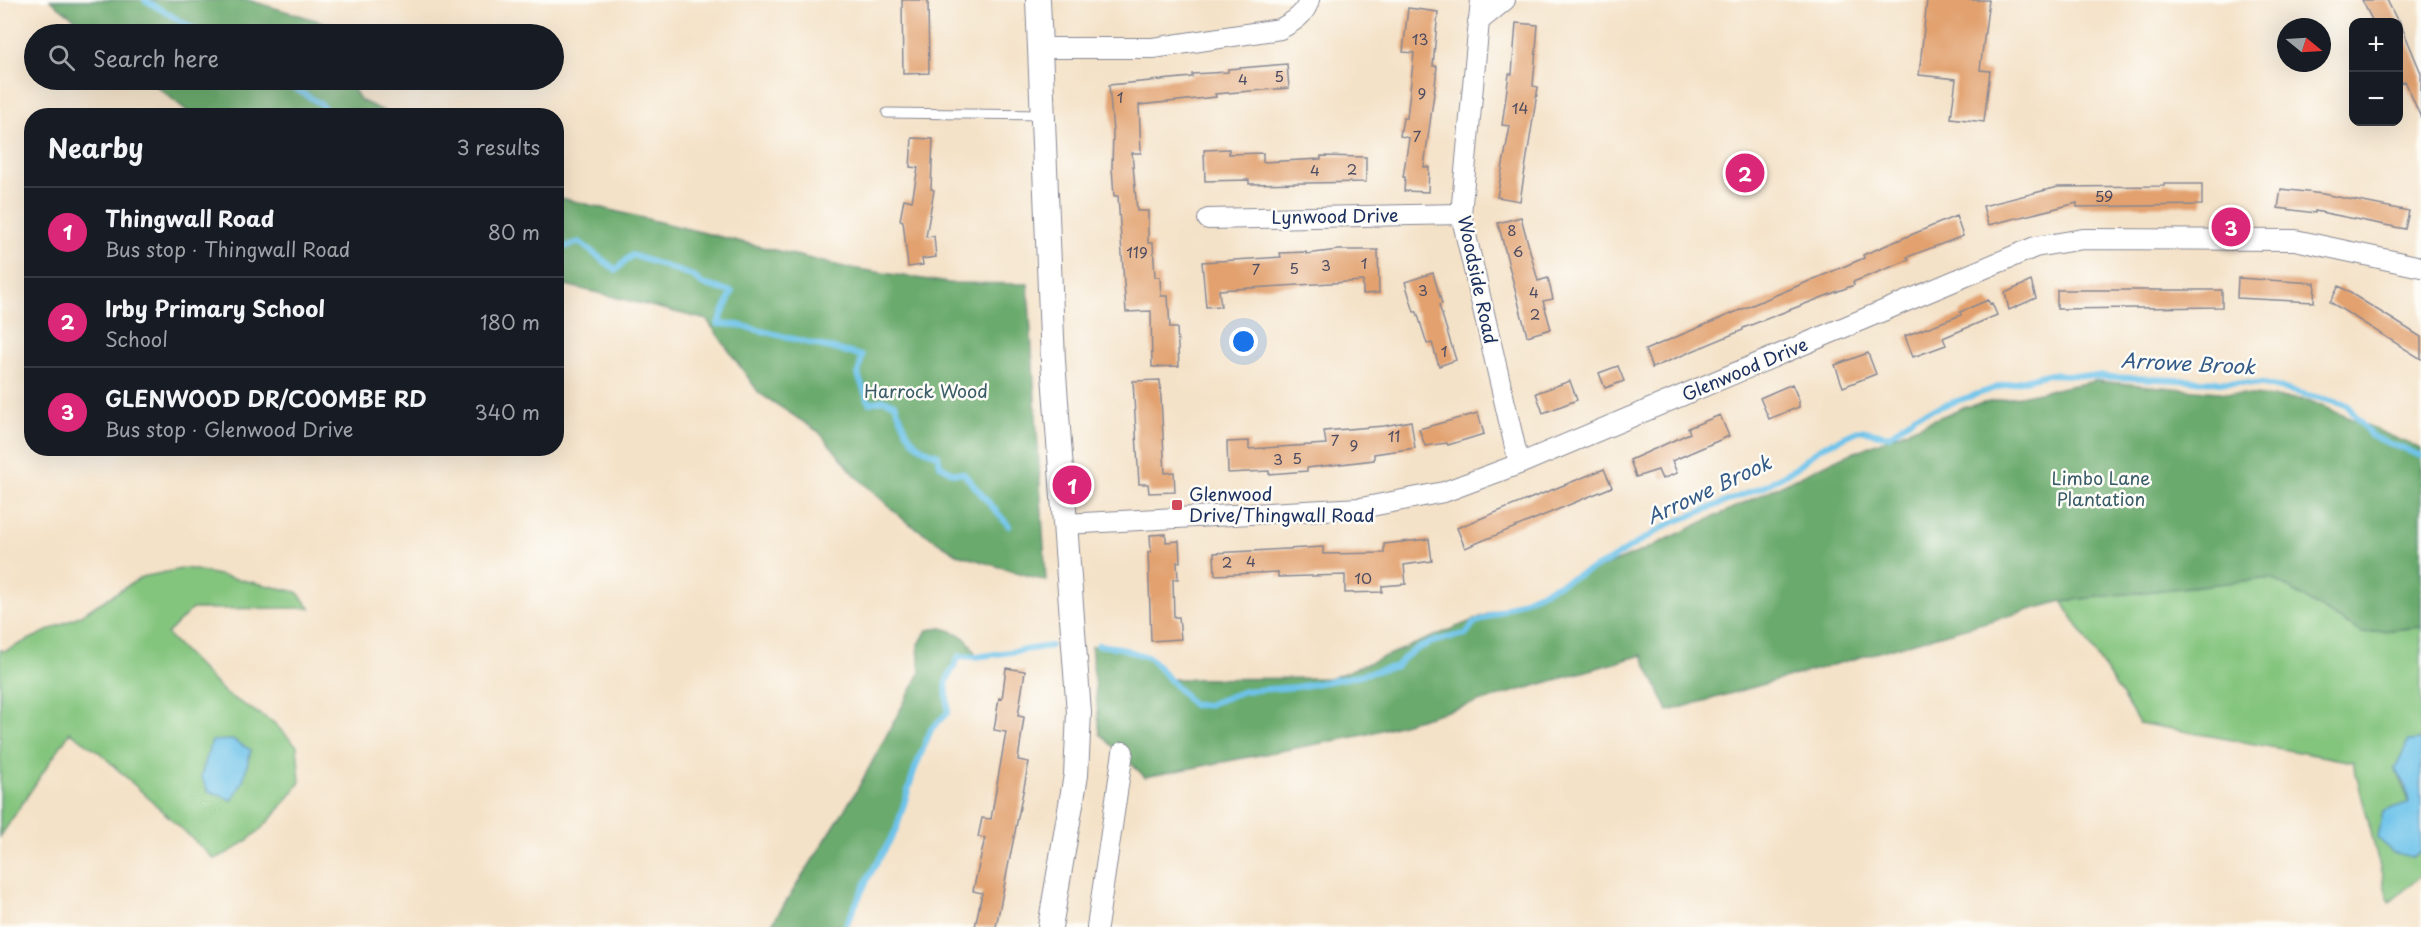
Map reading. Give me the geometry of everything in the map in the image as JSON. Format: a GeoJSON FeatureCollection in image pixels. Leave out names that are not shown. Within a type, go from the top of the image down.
{"type":"FeatureCollection","features":[{"type":"Feature","properties":{"kind":"street"},"geometry":{"type":"LineString","coordinates":[[1038,0],[1053,361],[1079,713],[1076,775],[1050,927]]}},
{"type":"Feature","properties":{"kind":"street"},"geometry":{"type":"LineString","coordinates":[[1040,48],[1153,48],[1280,29],[1294,21],[1307,7],[1309,0]]}},
{"type":"Feature","properties":{"kind":"street","name":"Woodside Road"},"geometry":{"type":"LineString","coordinates":[[1481,0],[1461,214],[1519,464]]}},
{"type":"Feature","properties":{"kind":"street"},"geometry":{"type":"LineString","coordinates":[[1478,22],[1505,0]]}},
{"type":"Feature","properties":{"kind":"street","name":"Lynwood Drive"},"geometry":{"type":"LineString","coordinates":[[1208,219],[1461,214]]}},
{"type":"Feature","properties":{"kind":"street","name":"Glenwood Drive"},"geometry":{"type":"LineString","coordinates":[[1065,524],[1361,508],[1444,492],[1519,464],[2035,247],[2083,239],[2295,240],[2421,267]]}},
{"type":"Feature","properties":{"kind":"street"},"geometry":{"type":"LineString","coordinates":[[1097,927],[1123,752]]}},
{"type":"Feature","properties":{"kind":"lane"},"geometry":{"type":"LineString","coordinates":[[887,112],[1042,114]]}},
{"type":"Feature","properties":{"kind":"green space"},"geometry":{"type":"Polygon","coordinates":[[[50,0],[248,0],[330,24],[82,24],[50,0]]]}},
{"type":"Feature","properties":{"kind":"green space"},"geometry":{"type":"Polygon","coordinates":[[[161,90],[354,90],[360,100],[377,108],[183,108],[161,90]]]}},
{"type":"Feature","properties":{"kind":"green space","name":"Harrock Wood"},"geometry":{"type":"Polygon","coordinates":[[[564,199],[844,267],[949,283],[1028,284],[1046,581],[957,554],[905,521],[856,476],[819,432],[759,393],[707,320],[564,285],[564,199]]]}},
{"type":"Feature","properties":{"kind":"green space","name":"Limbo Lane Plantation"},"geometry":{"type":"Polygon","coordinates":[[[2095,381],[2308,400],[2421,449],[2421,627],[2362,633],[2272,578],[2062,601],[1668,711],[1642,655],[1364,735],[1145,777],[1100,734],[1091,646],[1120,648],[1150,658],[1170,679],[1332,678],[1644,550],[1828,463],[1964,407],[2095,381]]]}},
{"type":"Feature","properties":{"kind":"green space"},"geometry":{"type":"Polygon","coordinates":[[[186,568],[297,592],[310,608],[192,609],[167,634],[226,694],[273,722],[297,746],[300,782],[273,817],[252,837],[228,853],[214,859],[100,753],[70,732],[0,837],[0,650],[5,651],[79,616],[142,577],[186,568]]]}},
{"type":"Feature","properties":{"kind":"green space"},"geometry":{"type":"Polygon","coordinates":[[[2272,578],[2362,633],[2421,627],[2421,740],[2409,741],[2395,768],[2405,789],[2412,857],[2421,851],[2421,876],[2389,903],[2353,762],[2139,723],[2062,601],[2272,578]]]}},
{"type":"Feature","properties":{"kind":"green space"},"geometry":{"type":"Polygon","coordinates":[[[942,628],[968,641],[976,657],[959,657],[947,682],[948,712],[931,729],[914,771],[896,830],[869,876],[845,927],[770,927],[857,790],[920,673],[918,646],[927,630],[942,628]]]}},
{"type":"Feature","properties":{"kind":"water"},"geometry":{"type":"Polygon","coordinates":[[[233,740],[251,750],[243,781],[232,800],[208,791],[201,776],[212,741],[233,740]]]}},
{"type":"Feature","properties":{"kind":"water"},"geometry":{"type":"Polygon","coordinates":[[[2421,740],[2421,851],[2412,857],[2392,852],[2378,838],[2383,812],[2409,802],[2405,784],[2395,768],[2409,741],[2421,740]]]}},
{"type":"Feature","properties":{"kind":"building"},"geometry":{"type":"Polygon","coordinates":[[[902,0],[928,0],[929,73],[903,74],[902,0]]]}},
{"type":"Feature","properties":{"kind":"building"},"geometry":{"type":"Polygon","coordinates":[[[1927,0],[1989,0],[1980,70],[1990,71],[1984,122],[1951,118],[1956,79],[1919,75],[1927,0]]]}},
{"type":"Feature","properties":{"kind":"building"},"geometry":{"type":"Polygon","coordinates":[[[2362,0],[2387,0],[2396,18],[2371,18],[2362,0]]]}},
{"type":"Feature","properties":{"kind":"building"},"geometry":{"type":"Polygon","coordinates":[[[1408,8],[1438,12],[1433,66],[1437,66],[1424,167],[1429,167],[1428,192],[1404,191],[1405,177],[1403,177],[1409,138],[1400,136],[1403,118],[1407,118],[1414,53],[1403,52],[1408,8]]]}},
{"type":"Feature","properties":{"kind":"building"},"geometry":{"type":"Polygon","coordinates":[[[1516,23],[1538,25],[1533,86],[1538,87],[1520,201],[1497,197],[1510,126],[1502,125],[1509,74],[1512,74],[1516,23]]]}},
{"type":"Feature","properties":{"kind":"building"},"geometry":{"type":"Polygon","coordinates":[[[2403,30],[2421,73],[2421,118],[2405,81],[2403,82],[2403,30]]]}},
{"type":"Feature","properties":{"kind":"building"},"geometry":{"type":"Polygon","coordinates":[[[1287,64],[1289,88],[1215,94],[1216,97],[1139,105],[1141,153],[1132,153],[1137,211],[1148,211],[1148,243],[1153,243],[1155,277],[1160,277],[1161,296],[1168,296],[1170,328],[1177,328],[1179,366],[1152,367],[1151,311],[1126,312],[1118,196],[1114,196],[1113,132],[1109,85],[1192,77],[1192,74],[1228,72],[1228,69],[1287,64]]]}},
{"type":"Feature","properties":{"kind":"building"},"geometry":{"type":"Polygon","coordinates":[[[912,138],[933,139],[931,189],[934,190],[926,237],[934,236],[936,257],[922,259],[923,265],[908,267],[903,221],[900,220],[904,199],[912,201],[918,168],[910,167],[912,138]]]}},
{"type":"Feature","properties":{"kind":"building"},"geometry":{"type":"Polygon","coordinates":[[[1229,149],[1229,154],[1263,153],[1263,162],[1321,159],[1321,156],[1366,157],[1366,182],[1249,184],[1249,180],[1205,181],[1204,150],[1229,149]]]}},
{"type":"Feature","properties":{"kind":"building"},"geometry":{"type":"Polygon","coordinates":[[[2164,184],[2202,184],[2202,205],[2077,207],[2077,203],[1988,225],[1983,206],[2058,187],[2164,186],[2164,184]]]}},
{"type":"Feature","properties":{"kind":"building"},"geometry":{"type":"Polygon","coordinates":[[[2281,189],[2323,194],[2409,211],[2405,229],[2315,211],[2315,213],[2278,208],[2281,189]]]}},
{"type":"Feature","properties":{"kind":"building"},"geometry":{"type":"Polygon","coordinates":[[[1956,216],[1963,236],[1907,257],[1909,260],[1853,282],[1854,285],[1743,328],[1743,330],[1652,368],[1645,350],[1864,258],[1863,255],[1956,216]]]}},
{"type":"Feature","properties":{"kind":"building"},"geometry":{"type":"Polygon","coordinates":[[[1521,217],[1538,281],[1548,278],[1553,299],[1543,301],[1551,329],[1527,336],[1498,223],[1521,217]]]}},
{"type":"Feature","properties":{"kind":"building"},"geometry":{"type":"Polygon","coordinates":[[[1338,250],[1378,250],[1379,293],[1363,294],[1363,281],[1219,290],[1221,306],[1206,307],[1202,262],[1281,257],[1280,253],[1306,252],[1306,254],[1338,250]]]}},
{"type":"Feature","properties":{"kind":"building"},"geometry":{"type":"Polygon","coordinates":[[[1433,273],[1442,304],[1439,305],[1456,360],[1439,366],[1432,343],[1427,344],[1417,312],[1414,312],[1405,282],[1433,273]]]}},
{"type":"Feature","properties":{"kind":"building"},"geometry":{"type":"Polygon","coordinates":[[[2238,278],[2315,283],[2314,302],[2237,298],[2238,278]]]}},
{"type":"Feature","properties":{"kind":"building"},"geometry":{"type":"Polygon","coordinates":[[[2031,281],[2036,298],[2009,310],[2005,293],[2031,281]]]}},
{"type":"Feature","properties":{"kind":"building"},"geometry":{"type":"Polygon","coordinates":[[[2339,286],[2421,337],[2421,359],[2330,302],[2339,286]]]}},
{"type":"Feature","properties":{"kind":"building"},"geometry":{"type":"Polygon","coordinates":[[[2057,290],[2222,290],[2222,307],[2057,309],[2057,290]]]}},
{"type":"Feature","properties":{"kind":"building"},"geometry":{"type":"Polygon","coordinates":[[[1988,300],[1990,304],[1992,303],[1997,315],[1943,338],[1946,345],[1913,357],[1905,336],[1961,315],[1960,312],[1988,300]]]}},
{"type":"Feature","properties":{"kind":"building"},"geometry":{"type":"Polygon","coordinates":[[[1868,353],[1876,374],[1843,387],[1835,365],[1868,353]]]}},
{"type":"Feature","properties":{"kind":"building"},"geometry":{"type":"Polygon","coordinates":[[[1618,366],[1624,381],[1605,388],[1599,373],[1618,366]]]}},
{"type":"Feature","properties":{"kind":"building"},"geometry":{"type":"Polygon","coordinates":[[[1160,380],[1165,473],[1174,472],[1175,492],[1149,493],[1148,484],[1139,484],[1133,381],[1160,380]]]}},
{"type":"Feature","properties":{"kind":"building"},"geometry":{"type":"Polygon","coordinates":[[[1570,381],[1577,400],[1543,413],[1536,393],[1570,381]]]}},
{"type":"Feature","properties":{"kind":"building"},"geometry":{"type":"Polygon","coordinates":[[[1792,384],[1799,400],[1799,407],[1769,419],[1760,398],[1792,384]]]}},
{"type":"Feature","properties":{"kind":"building"},"geometry":{"type":"Polygon","coordinates":[[[1478,413],[1484,434],[1448,445],[1447,443],[1425,446],[1419,429],[1478,413]]]}},
{"type":"Feature","properties":{"kind":"building"},"geometry":{"type":"Polygon","coordinates":[[[1720,415],[1729,436],[1672,461],[1677,473],[1662,479],[1658,470],[1636,477],[1630,460],[1690,433],[1688,428],[1720,415]]]}},
{"type":"Feature","properties":{"kind":"building"},"geometry":{"type":"Polygon","coordinates":[[[1411,421],[1415,448],[1374,454],[1374,460],[1307,468],[1307,471],[1269,474],[1269,471],[1228,473],[1227,442],[1249,441],[1249,449],[1326,444],[1324,431],[1384,426],[1411,421]]]}},
{"type":"Feature","properties":{"kind":"building"},"geometry":{"type":"Polygon","coordinates":[[[1604,469],[1612,487],[1465,548],[1457,528],[1604,469]]]}},
{"type":"Feature","properties":{"kind":"building"},"geometry":{"type":"Polygon","coordinates":[[[1166,534],[1166,542],[1179,541],[1178,579],[1173,579],[1174,617],[1179,617],[1181,639],[1151,641],[1148,552],[1151,552],[1150,535],[1166,534]]]}},
{"type":"Feature","properties":{"kind":"building"},"geometry":{"type":"Polygon","coordinates":[[[1429,539],[1432,561],[1404,565],[1406,584],[1382,586],[1382,592],[1345,593],[1345,575],[1278,577],[1278,572],[1215,575],[1214,553],[1323,547],[1323,554],[1384,553],[1384,544],[1429,539]]]}},
{"type":"Feature","properties":{"kind":"building"},"geometry":{"type":"Polygon","coordinates":[[[1006,668],[1025,671],[1018,716],[1024,717],[1018,760],[1029,762],[996,927],[975,927],[982,893],[973,891],[985,838],[978,837],[982,818],[991,819],[1006,732],[994,730],[999,698],[1002,699],[1006,668]]]}},
{"type":"Feature","properties":{"kind":"waterway","name":"Arrowe Brook"},"geometry":{"type":"LineString","coordinates":[[145,0],[185,24]]}},
{"type":"Feature","properties":{"kind":"waterway","name":"Arrowe Brook"},"geometry":{"type":"LineString","coordinates":[[298,90],[324,108]]}},
{"type":"Feature","properties":{"kind":"waterway","name":"Arrowe Brook"},"geometry":{"type":"LineString","coordinates":[[564,247],[579,242],[616,270],[632,255],[693,276],[702,284],[732,292],[718,324],[738,325],[862,356],[858,375],[869,403],[884,400],[895,404],[906,429],[915,442],[928,452],[938,455],[940,465],[953,473],[963,473],[1009,526]]}},
{"type":"Feature","properties":{"kind":"waterway","name":"Arrowe Brook"},"geometry":{"type":"LineString","coordinates":[[1098,645],[1120,648],[1150,658],[1193,705],[1207,705],[1244,691],[1297,687],[1397,666],[1419,648],[1438,640],[1466,634],[1473,624],[1607,562],[1667,525],[1765,486],[1796,468],[1820,448],[1860,430],[1889,436],[1916,415],[1998,387],[2047,374],[2264,384],[2347,405],[2371,436],[2421,456]]}},
{"type":"Feature","properties":{"kind":"waterway"},"geometry":{"type":"LineString","coordinates":[[845,927],[869,876],[896,830],[914,771],[931,729],[948,712],[946,682],[959,656],[976,657],[1051,646]]}},
{"type":"Feature","properties":{"kind":"place","name":"Irby Primary School"},"geometry":{"type":"Point","coordinates":[1745,173]}},
{"type":"Feature","properties":{"kind":"place","name":"GLENWOOD DR/COOMBE RD"},"geometry":{"type":"Point","coordinates":[2231,227]}},
{"type":"Feature","properties":{"kind":"place","name":"Thingwall Road"},"geometry":{"type":"Point","coordinates":[1072,485]}},
{"type":"Feature","properties":{"kind":"place","name":"Glenwood Drive/Thingwall Road"},"geometry":{"type":"Point","coordinates":[1177,505]}}]}
